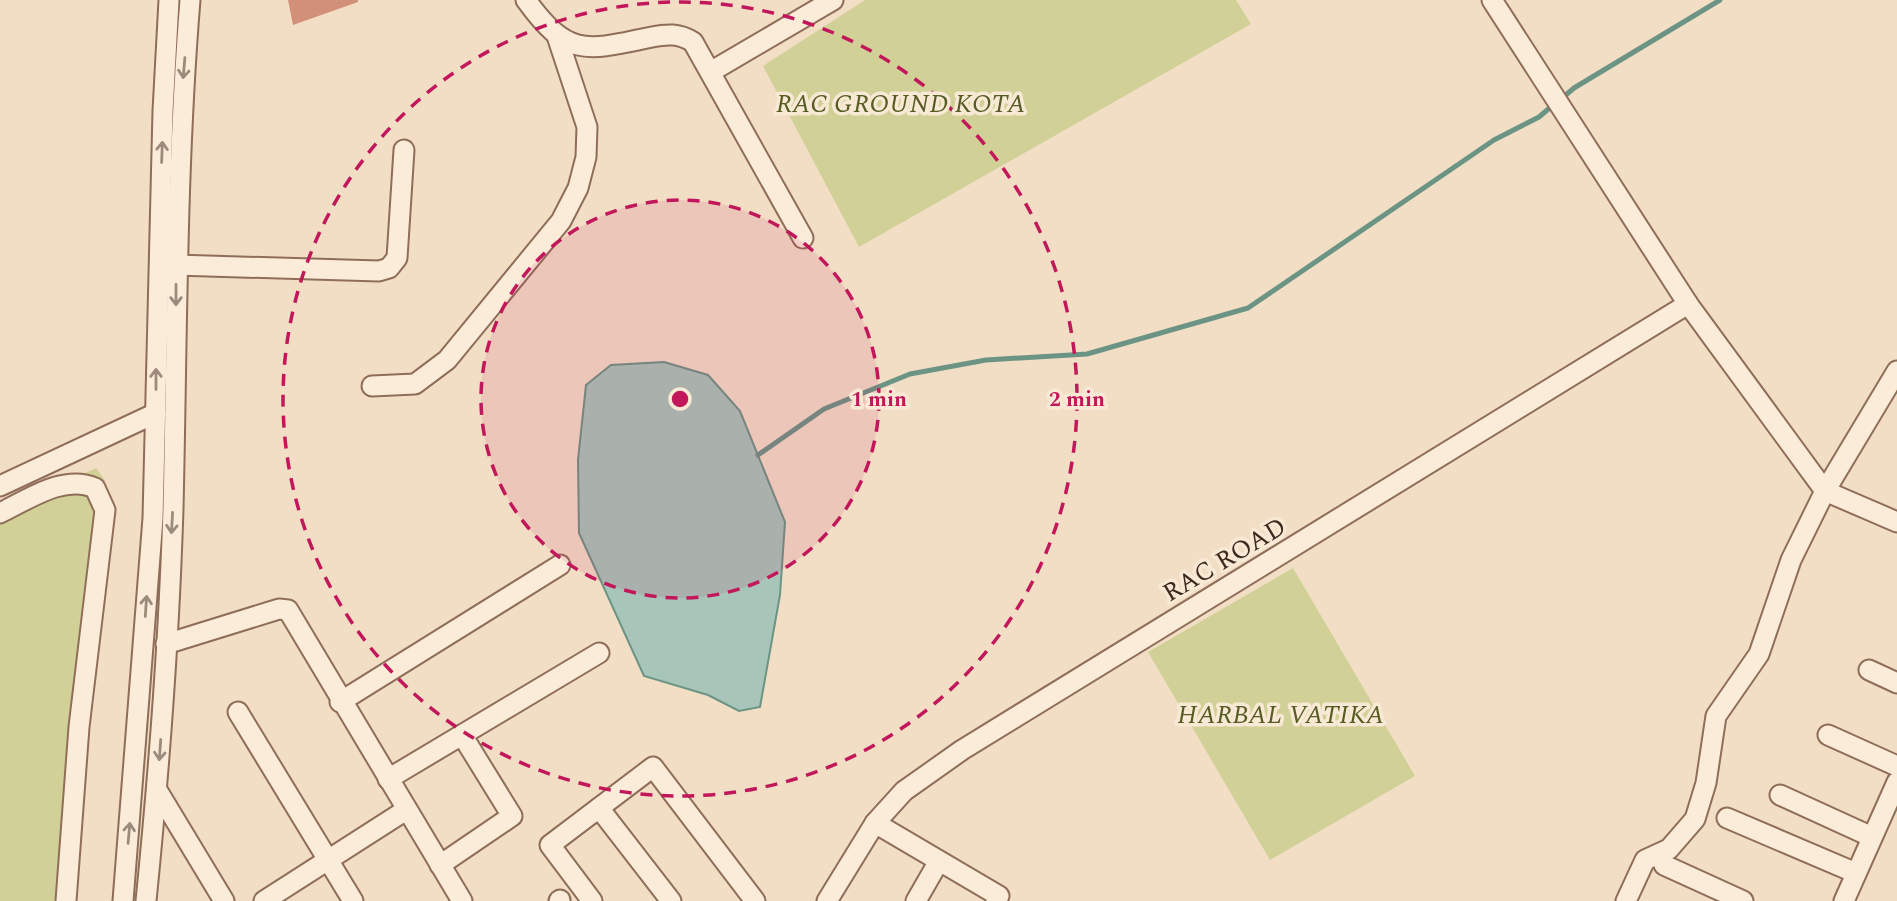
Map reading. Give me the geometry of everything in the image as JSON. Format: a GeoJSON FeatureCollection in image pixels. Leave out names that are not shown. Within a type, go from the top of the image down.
{"type":"FeatureCollection","features":[{"type":"Feature","properties":{"kind":"street"},"geometry":{"type":"LineString","coordinates":[[123,901],[153,518],[163,111],[169,0]]}},
{"type":"Feature","properties":{"kind":"street"},"geometry":{"type":"LineString","coordinates":[[146,901],[157,790],[166,644],[174,444],[176,265],[182,101],[190,0]]}},
{"type":"Feature","properties":{"kind":"street"},"geometry":{"type":"LineString","coordinates":[[526,0],[544,25],[556,36],[585,48],[674,34],[693,42],[712,71],[803,238]]}},
{"type":"Feature","properties":{"kind":"street"},"geometry":{"type":"LineString","coordinates":[[712,71],[833,0]]}},
{"type":"Feature","properties":{"kind":"street"},"geometry":{"type":"LineString","coordinates":[[1492,0],[1520,48],[1688,304],[1825,491],[1897,522]]}},
{"type":"Feature","properties":{"kind":"street"},"geometry":{"type":"LineString","coordinates":[[372,386],[415,383],[447,360],[561,221],[578,188],[586,158],[587,127],[556,36]]}},
{"type":"Feature","properties":{"kind":"street"},"geometry":{"type":"LineString","coordinates":[[176,265],[379,271],[389,268],[397,258],[404,150]]}},
{"type":"Feature","properties":{"kind":"street","name":"RAC ROAD"},"geometry":{"type":"LineString","coordinates":[[827,901],[875,823],[904,791],[962,750],[1688,304]]}},
{"type":"Feature","properties":{"kind":"street"},"geometry":{"type":"LineString","coordinates":[[1626,901],[1645,860],[1669,849],[1695,819],[1706,783],[1716,716],[1759,654],[1791,560],[1825,491],[1897,372]]}},
{"type":"Feature","properties":{"kind":"street"},"geometry":{"type":"LineString","coordinates":[[0,486],[156,412]]}},
{"type":"Feature","properties":{"kind":"street"},"geometry":{"type":"LineString","coordinates":[[0,513],[64,484],[81,482],[95,488],[105,510],[79,727],[65,901]]}},
{"type":"Feature","properties":{"kind":"street"},"geometry":{"type":"LineString","coordinates":[[340,702],[560,565]]}},
{"type":"Feature","properties":{"kind":"street"},"geometry":{"type":"LineString","coordinates":[[166,644],[284,608],[309,641],[340,702],[462,901]]}},
{"type":"Feature","properties":{"kind":"street"},"geometry":{"type":"LineString","coordinates":[[388,779],[599,653]]}},
{"type":"Feature","properties":{"kind":"street"},"geometry":{"type":"LineString","coordinates":[[1868,670],[1897,683]]}},
{"type":"Feature","properties":{"kind":"street"},"geometry":{"type":"LineString","coordinates":[[238,712],[353,901]]}},
{"type":"Feature","properties":{"kind":"street"},"geometry":{"type":"LineString","coordinates":[[440,865],[512,816],[462,734]]}},
{"type":"Feature","properties":{"kind":"street"},"geometry":{"type":"LineString","coordinates":[[1828,735],[1897,766]]}},
{"type":"Feature","properties":{"kind":"street"},"geometry":{"type":"LineString","coordinates":[[592,901],[550,845],[653,767],[755,901]]}},
{"type":"Feature","properties":{"kind":"street"},"geometry":{"type":"LineString","coordinates":[[1844,901],[1897,782]]}},
{"type":"Feature","properties":{"kind":"street"},"geometry":{"type":"LineString","coordinates":[[157,790],[224,901]]}},
{"type":"Feature","properties":{"kind":"street"},"geometry":{"type":"LineString","coordinates":[[1780,795],[1872,837]]}},
{"type":"Feature","properties":{"kind":"street"},"geometry":{"type":"LineString","coordinates":[[599,808],[671,901]]}},
{"type":"Feature","properties":{"kind":"street"},"geometry":{"type":"LineString","coordinates":[[264,901],[406,810]]}},
{"type":"Feature","properties":{"kind":"street"},"geometry":{"type":"LineString","coordinates":[[1727,818],[1856,873]]}},
{"type":"Feature","properties":{"kind":"street"},"geometry":{"type":"LineString","coordinates":[[875,823],[999,896],[996,901]]}},
{"type":"Feature","properties":{"kind":"street"},"geometry":{"type":"LineString","coordinates":[[916,901],[939,861]]}},
{"type":"Feature","properties":{"kind":"street"},"geometry":{"type":"LineString","coordinates":[[1664,865],[1743,901]]}},
{"type":"Feature","properties":{"kind":"green space","name":"RAC GROUND KOTA"},"geometry":{"type":"Polygon","coordinates":[[[865,0],[1236,0],[1251,24],[859,247],[763,66],[865,0]]]}},
{"type":"Feature","properties":{"kind":"green space"},"geometry":{"type":"Polygon","coordinates":[[[96,468],[105,480],[74,901],[0,901],[0,513],[96,468]]]}},
{"type":"Feature","properties":{"kind":"green space","name":"HARBAL VATIKA"},"geometry":{"type":"Polygon","coordinates":[[[1293,568],[1415,776],[1270,860],[1148,652],[1293,568]]]}},
{"type":"Feature","properties":{"kind":"shaded area"},"geometry":{"type":"Polygon","coordinates":[[[664,362],[708,375],[740,411],[785,522],[780,595],[760,707],[739,711],[708,695],[644,676],[579,533],[578,460],[586,385],[611,365],[664,362]]]}},
{"type":"Feature","properties":{"kind":"building"},"geometry":{"type":"Polygon","coordinates":[[[288,0],[358,0],[358,2],[293,25],[288,0]]]}},
{"type":"Feature","properties":{"kind":"waterway"},"geometry":{"type":"LineString","coordinates":[[1561,99],[1574,88],[1720,0]]}},
{"type":"Feature","properties":{"kind":"waterway"},"geometry":{"type":"LineString","coordinates":[[758,455],[824,409],[910,374],[986,360],[1087,354],[1248,308],[1494,140],[1539,117],[1553,105]]}}]}
